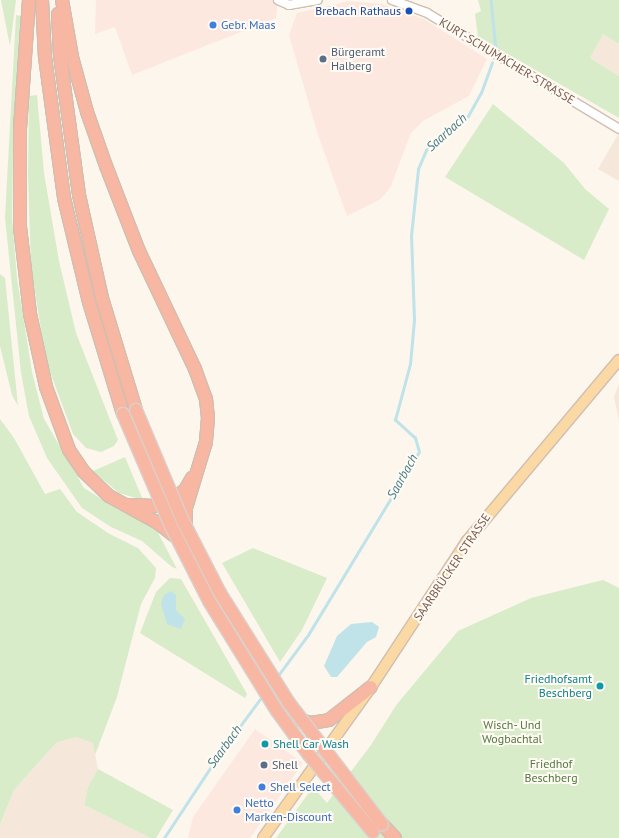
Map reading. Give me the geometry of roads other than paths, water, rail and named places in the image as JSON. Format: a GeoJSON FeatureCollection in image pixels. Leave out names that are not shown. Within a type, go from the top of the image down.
{"type":"FeatureCollection","features":[{"type":"Feature","properties":{"kind":"highway"},"geometry":{"type":"LineString","coordinates":[[29,0],[20,130],[19,194],[23,263],[30,314],[46,388],[69,450],[96,486],[122,504],[166,528],[191,551],[283,708],[295,723],[319,760]]}},
{"type":"Feature","properties":{"kind":"highway"},"geometry":{"type":"LineString","coordinates":[[42,0],[46,72],[64,198],[89,302],[123,414],[171,526],[213,607],[277,711],[308,755],[375,835]]}},
{"type":"Feature","properties":{"kind":"highway"},"geometry":{"type":"LineString","coordinates":[[58,0],[60,56],[79,195],[102,298],[136,410],[183,521],[220,593],[288,703],[382,824],[395,838]]}},
{"type":"Feature","properties":{"kind":"highway"},"geometry":{"type":"LineString","coordinates":[[62,0],[72,57],[85,105],[106,166],[139,251],[202,383],[208,418],[206,442],[184,519],[191,551]]}},
{"type":"Feature","properties":{"kind":"highway"},"geometry":{"type":"LineString","coordinates":[[122,504],[155,506],[170,501],[185,490],[200,465]]}},
{"type":"Feature","properties":{"kind":"highway"},"geometry":{"type":"LineString","coordinates":[[295,723],[311,723],[329,720],[371,687]]}},
{"type":"Feature","properties":{"kind":"highway"},"geometry":{"type":"LineString","coordinates":[[295,723],[319,760]]}},
{"type":"Feature","properties":{"kind":"main road","name":"SAARBRÜCKER STRASSE"},"geometry":{"type":"LineString","coordinates":[[263,838],[371,687],[486,516],[619,360]]}},
{"type":"Feature","properties":{"kind":"street"},"geometry":{"type":"LineString","coordinates":[[278,0],[289,5],[318,0]]}},
{"type":"Feature","properties":{"kind":"street","name":"KURT-SCHUMACHER-STRASSE"},"geometry":{"type":"LineString","coordinates":[[392,0],[427,13],[619,129]]}},
{"type":"Feature","properties":{"kind":"water"},"geometry":{"type":"Polygon","coordinates":[[[171,591],[176,595],[176,610],[185,619],[181,629],[167,624],[161,604],[164,595],[171,591]]]}},
{"type":"Feature","properties":{"kind":"water"},"geometry":{"type":"Polygon","coordinates":[[[372,622],[379,627],[376,637],[367,642],[337,677],[331,677],[324,666],[337,636],[351,624],[372,622]]]}},
{"type":"Feature","properties":{"kind":"waterway","name":"Saarbach"},"geometry":{"type":"LineString","coordinates":[[491,0],[496,49]]}},
{"type":"Feature","properties":{"kind":"waterway","name":"Saarbach"},"geometry":{"type":"LineString","coordinates":[[277,677],[308,635],[419,452],[415,438],[395,420],[410,364],[414,320],[411,236],[418,169],[426,150],[468,116],[481,93],[492,63]]}},
{"type":"Feature","properties":{"kind":"waterway","name":"Saarbach"},"geometry":{"type":"LineString","coordinates":[[164,838],[218,756],[263,695]]}},
{"type":"Feature","properties":{"kind":"place","name":"Brebach Rathaus"},"geometry":{"type":"Point","coordinates":[409,11]}},
{"type":"Feature","properties":{"kind":"place","name":"Gebr. Maas"},"geometry":{"type":"Point","coordinates":[213,25]}},
{"type":"Feature","properties":{"kind":"place","name":"Bürgeramt Halberg"},"geometry":{"type":"Point","coordinates":[323,59]}},
{"type":"Feature","properties":{"kind":"place","name":"Friedhofsamt Beschberg"},"geometry":{"type":"Point","coordinates":[600,686]}},
{"type":"Feature","properties":{"kind":"place","name":"Shell Car Wash"},"geometry":{"type":"Point","coordinates":[265,744]}},
{"type":"Feature","properties":{"kind":"place","name":"Shell"},"geometry":{"type":"Point","coordinates":[264,765]}},
{"type":"Feature","properties":{"kind":"place","name":"Shell Select"},"geometry":{"type":"Point","coordinates":[262,787]}},
{"type":"Feature","properties":{"kind":"place","name":"Netto Marken-Discount"},"geometry":{"type":"Point","coordinates":[237,810]}},
{"type":"Feature","properties":{"kind":"park label","name":"Wisch- Und Wogbachtal"},"geometry":{"type":"Point","coordinates":[512,732]}},
{"type":"Feature","properties":{"kind":"park label","name":"Friedhof Beschberg"},"geometry":{"type":"Point","coordinates":[551,771]}}]}
